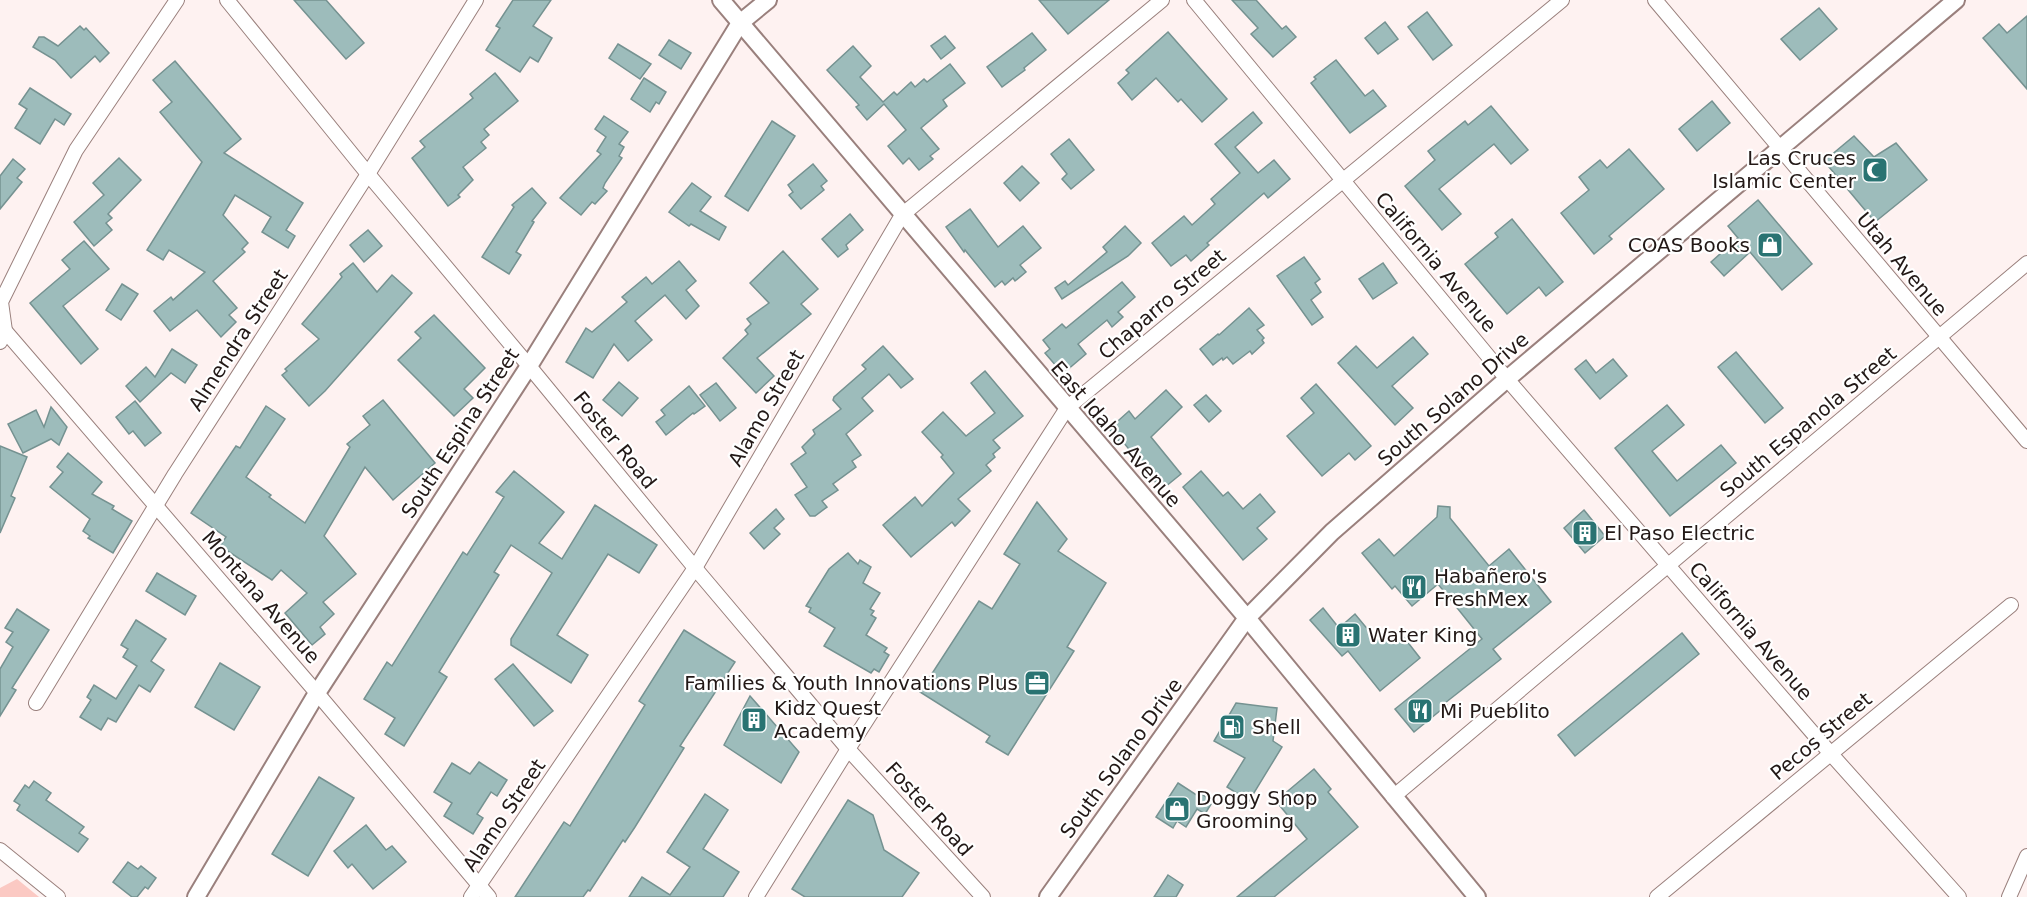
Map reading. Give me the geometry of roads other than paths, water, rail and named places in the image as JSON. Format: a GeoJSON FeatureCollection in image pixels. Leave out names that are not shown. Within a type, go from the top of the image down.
{"type":"FeatureCollection","features":[{"type":"Feature","properties":{"kind":"street"},"geometry":{"type":"LineString","coordinates":[[2,333],[1,302],[76,150],[177,0]]}},
{"type":"Feature","properties":{"kind":"street","name":"Foster Road"},"geometry":{"type":"LineString","coordinates":[[227,0],[694,568],[848,749],[983,897]]}},
{"type":"Feature","properties":{"kind":"street","name":"Almendra Street"},"geometry":{"type":"LineString","coordinates":[[36,703],[175,474],[368,174],[476,0]]}},
{"type":"Feature","properties":{"kind":"street","name":"East Idaho Avenue"},"geometry":{"type":"LineString","coordinates":[[721,0],[1247,618],[1477,897]]}},
{"type":"Feature","properties":{"kind":"street","name":"South Espina Street"},"geometry":{"type":"LineString","coordinates":[[196,897],[317,693],[529,366],[740,23],[768,0]]}},
{"type":"Feature","properties":{"kind":"street","name":"Alamo Street"},"geometry":{"type":"LineString","coordinates":[[475,891],[694,568],[902,215],[1161,0]]}},
{"type":"Feature","properties":{"kind":"street","name":"California Avenue"},"geometry":{"type":"LineString","coordinates":[[1194,0],[1507,379],[1831,754],[1959,897]]}},
{"type":"Feature","properties":{"kind":"street","name":"Chaparro Street"},"geometry":{"type":"LineString","coordinates":[[756,897],[1067,408],[1342,179],[1562,0]]}},
{"type":"Feature","properties":{"kind":"street","name":"Utah Avenue"},"geometry":{"type":"LineString","coordinates":[[1655,0],[2027,441]]}},
{"type":"Feature","properties":{"kind":"street","name":"South Solano Drive"},"geometry":{"type":"LineString","coordinates":[[1048,897],[1247,618],[1332,532],[1507,379],[1956,0]]}},
{"type":"Feature","properties":{"kind":"street","name":"South Espanola Street"},"geometry":{"type":"LineString","coordinates":[[1393,796],[2027,263]]}},
{"type":"Feature","properties":{"kind":"street","name":"Montana Avenue"},"geometry":{"type":"LineString","coordinates":[[2,333],[157,506],[317,693],[475,891],[489,897]]}},
{"type":"Feature","properties":{"kind":"street","name":"Pecos Street"},"geometry":{"type":"LineString","coordinates":[[1657,897],[2011,605]]}},
{"type":"Feature","properties":{"kind":"street"},"geometry":{"type":"LineString","coordinates":[[0,850],[58,897]]}},
{"type":"Feature","properties":{"kind":"street"},"geometry":{"type":"LineString","coordinates":[[2009,897],[2027,856]]}},
{"type":"Feature","properties":{"kind":"place","name":"Las Cruces Islamic Center"},"geometry":{"type":"Point","coordinates":[1875,170]}},
{"type":"Feature","properties":{"kind":"place","name":"COAS Books"},"geometry":{"type":"Point","coordinates":[1770,245]}},
{"type":"Feature","properties":{"kind":"place","name":"El Paso Electric"},"geometry":{"type":"Point","coordinates":[1585,533]}},
{"type":"Feature","properties":{"kind":"place","name":"Habañero's FreshMex"},"geometry":{"type":"Point","coordinates":[1414,587]}},
{"type":"Feature","properties":{"kind":"place","name":"Water King"},"geometry":{"type":"Point","coordinates":[1348,635]}},
{"type":"Feature","properties":{"kind":"place","name":"Families & Youth Innovations Plus"},"geometry":{"type":"Point","coordinates":[1037,683]}},
{"type":"Feature","properties":{"kind":"place","name":"Mi Pueblito"},"geometry":{"type":"Point","coordinates":[1420,711]}},
{"type":"Feature","properties":{"kind":"place","name":"Kidz Quest Academy"},"geometry":{"type":"Point","coordinates":[754,720]}},
{"type":"Feature","properties":{"kind":"place","name":"Shell"},"geometry":{"type":"Point","coordinates":[1232,727]}},
{"type":"Feature","properties":{"kind":"place","name":"Doggy Shop Grooming"},"geometry":{"type":"Point","coordinates":[1177,809]}}]}
